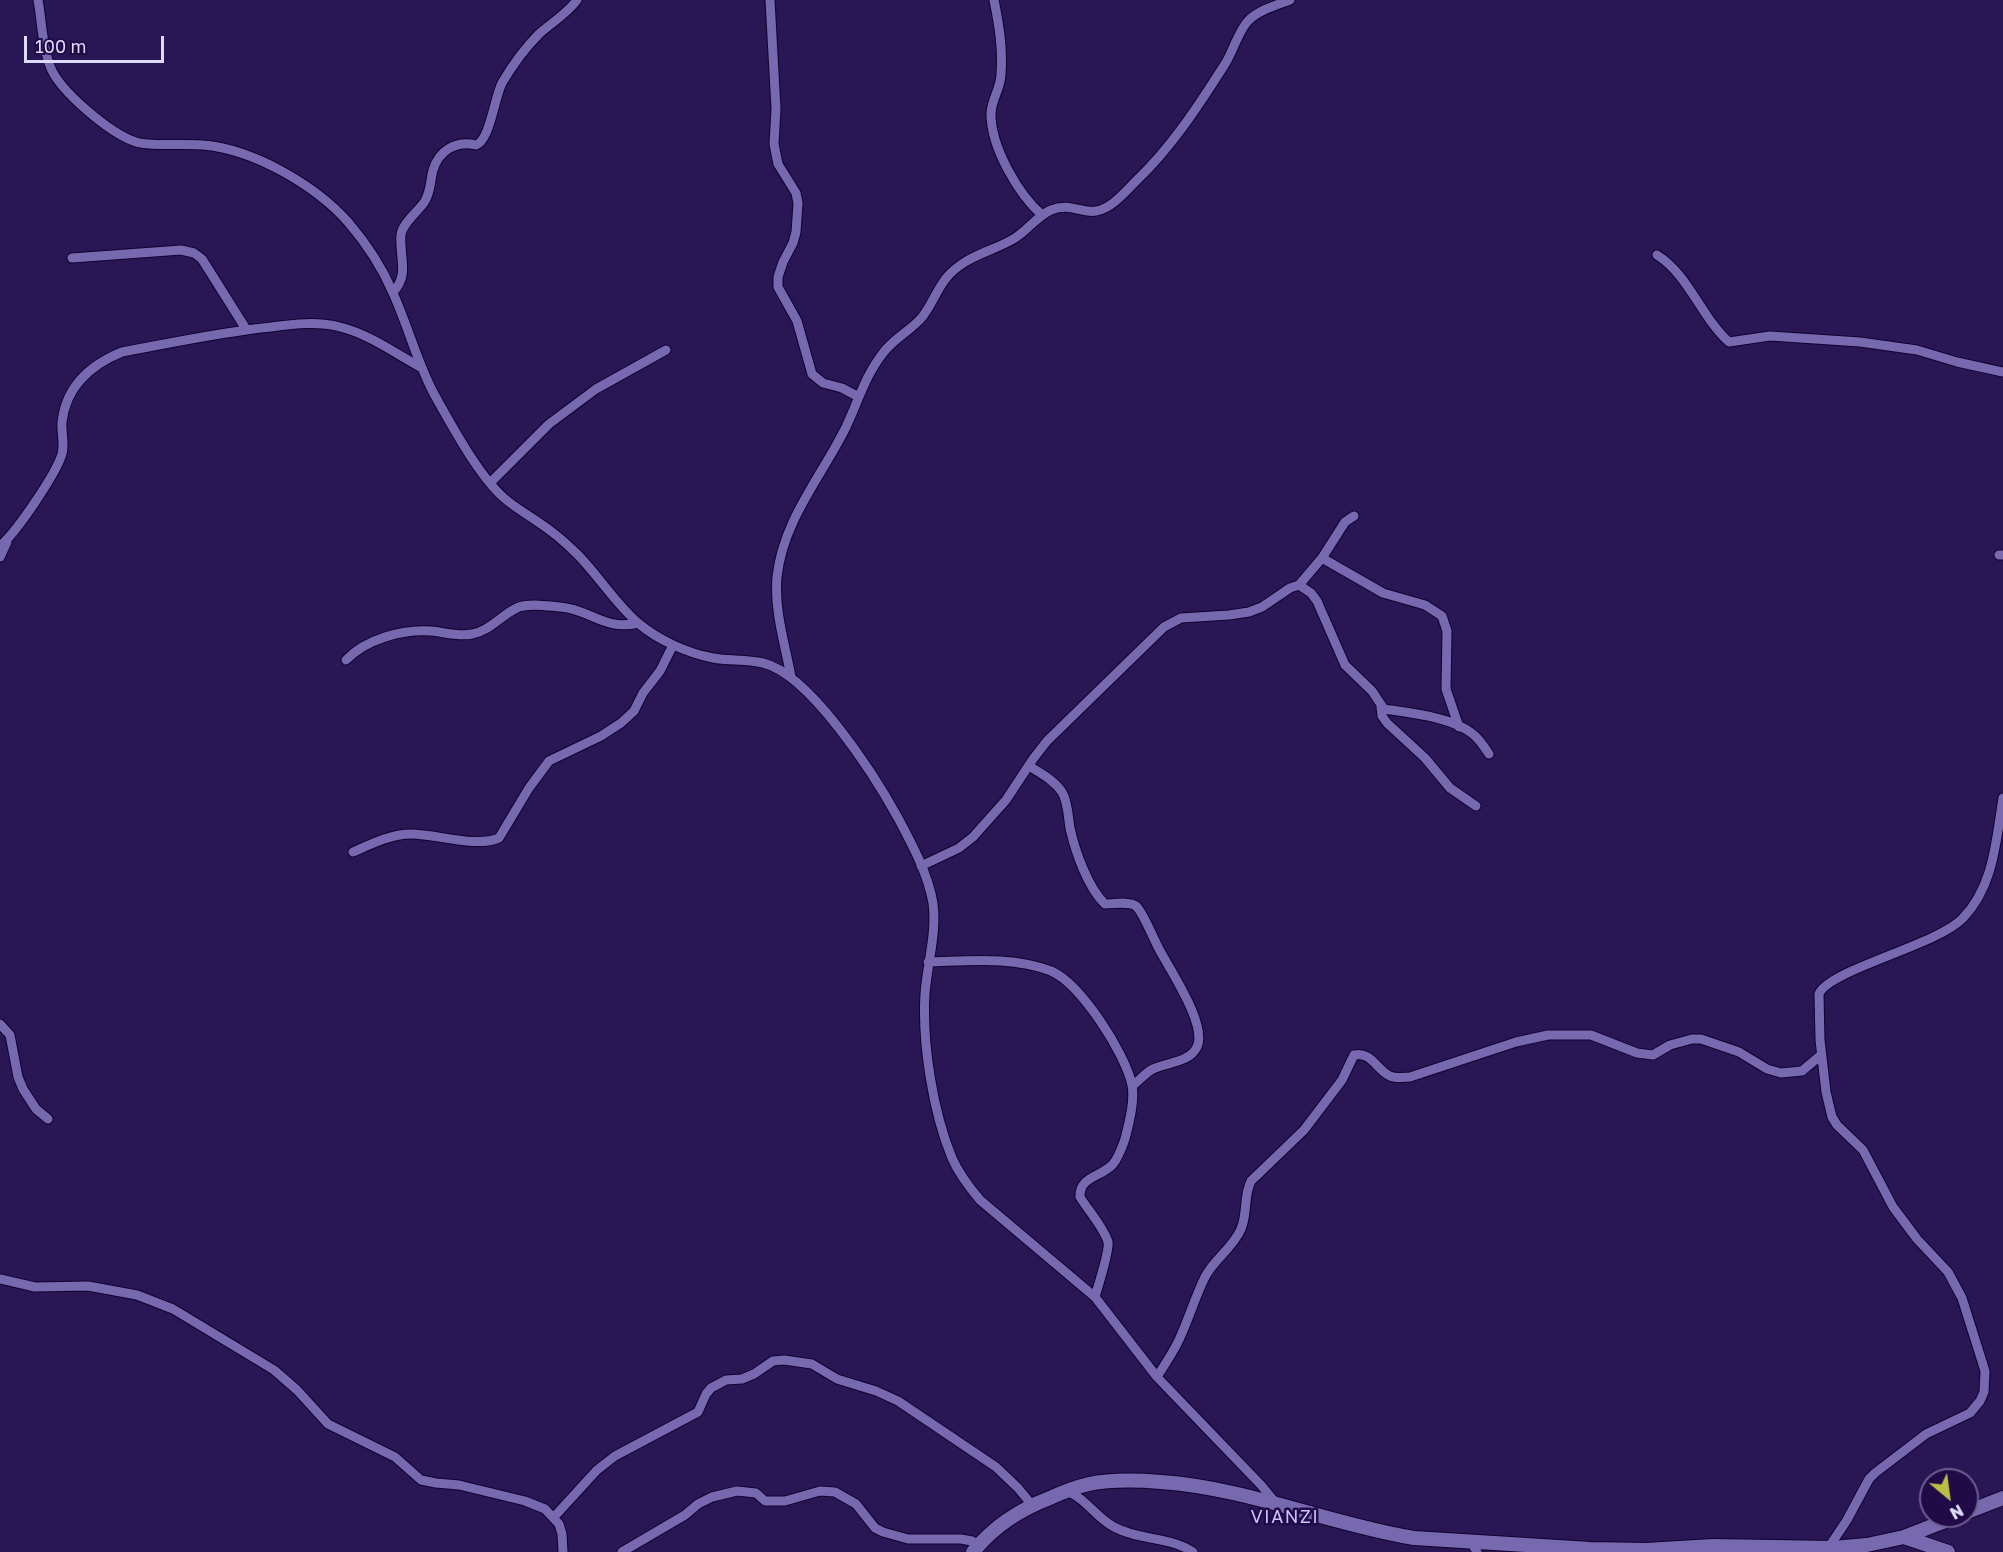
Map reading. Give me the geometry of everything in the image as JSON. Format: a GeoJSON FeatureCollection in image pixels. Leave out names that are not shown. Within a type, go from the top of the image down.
{"type":"FeatureCollection","features":[{"type":"Feature","properties":{"kind":"street"},"geometry":{"type":"LineString","coordinates":[[38,0],[45,48],[52,72],[60,83],[91,112],[123,136],[139,144],[209,145],[245,155],[299,182],[346,220],[367,247],[393,292],[432,390],[465,447],[490,483],[507,501],[542,524],[573,550],[638,624],[674,645],[716,658],[773,666],[791,677],[843,732],[859,753],[898,817],[921,866],[933,905],[934,923],[925,994],[924,1032],[942,1128],[953,1160],[964,1181],[980,1200],[1095,1298],[1157,1377],[1275,1502]]}},
{"type":"Feature","properties":{"kind":"street"},"geometry":{"type":"LineString","coordinates":[[393,292],[402,277],[404,257],[401,236],[403,229],[427,197],[434,167],[446,150],[453,146],[463,142],[476,146],[485,139],[502,83],[538,35],[577,0]]}},
{"type":"Feature","properties":{"kind":"street"},"geometry":{"type":"LineString","coordinates":[[770,0],[776,110],[774,144],[778,164],[796,193],[798,203],[796,231],[793,243],[780,269],[778,287],[797,321],[812,374],[823,383],[842,388],[857,396]]}},
{"type":"Feature","properties":{"kind":"street"},"geometry":{"type":"LineString","coordinates":[[994,0],[1002,50],[1001,81],[991,111],[995,138],[1007,168],[1042,215]]}},
{"type":"Feature","properties":{"kind":"street"},"geometry":{"type":"LineString","coordinates":[[791,677],[777,598],[777,576],[782,554],[802,501],[845,427],[870,370],[884,351],[923,316],[942,283],[952,271],[973,257],[1014,239],[1042,215],[1053,209],[1076,207],[1094,212],[1110,205],[1160,158],[1225,64],[1244,26],[1250,19],[1290,0]]}},
{"type":"Feature","properties":{"kind":"street"},"geometry":{"type":"LineString","coordinates":[[72,258],[181,250],[194,254],[202,259],[246,329]]}},
{"type":"Feature","properties":{"kind":"street"},"geometry":{"type":"LineString","coordinates":[[1657,255],[1668,262],[1711,322],[1729,342],[1770,336],[1860,342],[1917,350],[2003,372]]}},
{"type":"Feature","properties":{"kind":"street"},"geometry":{"type":"LineString","coordinates":[[0,557],[8,540],[58,464],[63,451],[62,423],[69,394],[88,372],[105,359],[122,352],[246,329],[302,323],[341,327],[381,345],[422,368]]}},
{"type":"Feature","properties":{"kind":"street"},"geometry":{"type":"LineString","coordinates":[[490,483],[549,424],[596,389],[666,350]]}},
{"type":"Feature","properties":{"kind":"street"},"geometry":{"type":"LineString","coordinates":[[921,866],[959,848],[973,837],[1006,800],[1038,752],[1057,730],[1164,627],[1181,618],[1229,615],[1250,612],[1262,607],[1290,588],[1299,585],[1322,558],[1341,527],[1354,516]]}},
{"type":"Feature","properties":{"kind":"street"},"geometry":{"type":"LineString","coordinates":[[0,546],[8,540]]}},
{"type":"Feature","properties":{"kind":"street"},"geometry":{"type":"LineString","coordinates":[[1322,558],[1383,593],[1425,605],[1442,616],[1447,631],[1446,689],[1459,727]]}},
{"type":"Feature","properties":{"kind":"street"},"geometry":{"type":"LineString","coordinates":[[1299,585],[1311,593],[1317,601],[1345,665],[1372,691],[1387,723],[1425,758],[1450,788],[1476,806]]}},
{"type":"Feature","properties":{"kind":"street"},"geometry":{"type":"LineString","coordinates":[[346,660],[359,649],[408,631],[470,635],[493,624],[516,608],[525,606],[570,608],[614,625],[638,624]]}},
{"type":"Feature","properties":{"kind":"street"},"geometry":{"type":"LineString","coordinates":[[353,852],[378,841],[412,834],[491,842],[499,838],[509,825],[529,788],[549,761],[601,736],[634,711],[674,645]]}},
{"type":"Feature","properties":{"kind":"street"},"geometry":{"type":"LineString","coordinates":[[1381,707],[1424,714],[1459,727],[1475,736],[1489,754]]}},
{"type":"Feature","properties":{"kind":"street"},"geometry":{"type":"LineString","coordinates":[[1029,766],[1045,776],[1062,792],[1074,842],[1096,896],[1105,904],[1136,906],[1190,1004],[1199,1044],[1185,1058],[1152,1069],[1132,1086]]}},
{"type":"Feature","properties":{"kind":"street"},"geometry":{"type":"LineString","coordinates":[[1831,1549],[1869,1479],[1926,1434],[1970,1413],[1980,1401],[1986,1382],[1982,1360],[1955,1283],[1893,1207],[1863,1150],[1837,1125],[1832,1117],[1821,1055],[1819,1010],[1821,989],[1843,976],[1940,934],[1963,919],[1978,898],[1994,861],[2003,798]]}},
{"type":"Feature","properties":{"kind":"street"},"geometry":{"type":"LineString","coordinates":[[928,962],[987,960],[1019,963],[1053,972],[1074,988],[1096,1015],[1122,1061],[1132,1086],[1125,1140],[1118,1157],[1105,1171],[1083,1183],[1080,1189],[1080,1197],[1108,1240],[1108,1254],[1095,1298]]}},
{"type":"Feature","properties":{"kind":"street"},"geometry":{"type":"LineString","coordinates":[[0,1024],[10,1035],[18,1077],[23,1089],[36,1109],[48,1119]]}},
{"type":"Feature","properties":{"kind":"street"},"geometry":{"type":"LineString","coordinates":[[1157,1377],[1178,1343],[1204,1278],[1235,1240],[1240,1230],[1245,1218],[1246,1190],[1251,1180],[1304,1130],[1341,1080],[1354,1055],[1365,1056],[1390,1076],[1397,1078],[1410,1077],[1516,1042],[1548,1035],[1591,1035],[1637,1053],[1653,1055],[1670,1045],[1692,1038],[1701,1039],[1739,1052],[1767,1069],[1781,1073],[1802,1071],[1821,1055]]}},
{"type":"Feature","properties":{"kind":"street"},"geometry":{"type":"LineString","coordinates":[[0,1280],[35,1287],[88,1286],[152,1299],[173,1309],[274,1370],[297,1390],[328,1424],[395,1457],[421,1480],[436,1484],[459,1485],[525,1501],[545,1509],[554,1517],[562,1534],[563,1552]]}},
{"type":"Feature","properties":{"kind":"street"},"geometry":{"type":"LineString","coordinates":[[554,1517],[597,1470],[615,1456],[698,1412],[711,1388],[726,1380],[742,1379],[754,1374],[773,1361],[784,1360],[812,1364],[837,1379],[876,1391],[898,1401],[996,1467],[1032,1505]]}},
{"type":"Feature","properties":{"kind":"street"},"geometry":{"type":"LineString","coordinates":[[622,1552],[712,1497],[736,1491],[752,1492],[765,1500],[785,1501],[820,1491],[835,1492],[856,1503],[875,1528],[883,1532],[908,1539],[962,1539],[972,1541],[975,1549],[1010,1518],[1032,1505],[1088,1484],[1137,1480],[1194,1485],[1275,1502],[1387,1533],[1474,1547],[1646,1551],[1713,1545],[1748,1549],[1831,1549],[1867,1545],[1904,1537],[1927,1528]]}},
{"type":"Feature","properties":{"kind":"street"},"geometry":{"type":"LineString","coordinates":[[1067,1491],[1080,1496],[1105,1522],[1115,1528],[1134,1536],[1161,1538],[1193,1552]]}},
{"type":"Feature","properties":{"kind":"street"},"geometry":{"type":"LineString","coordinates":[[1979,1507],[2003,1498]]}},
{"type":"Feature","properties":{"kind":"street"},"geometry":{"type":"LineString","coordinates":[[1904,1537],[1948,1552]]}},
{"type":"Feature","properties":{"kind":"district","name":"VIANZI"},"geometry":{"type":"Point","coordinates":[1285,1517]}}]}
